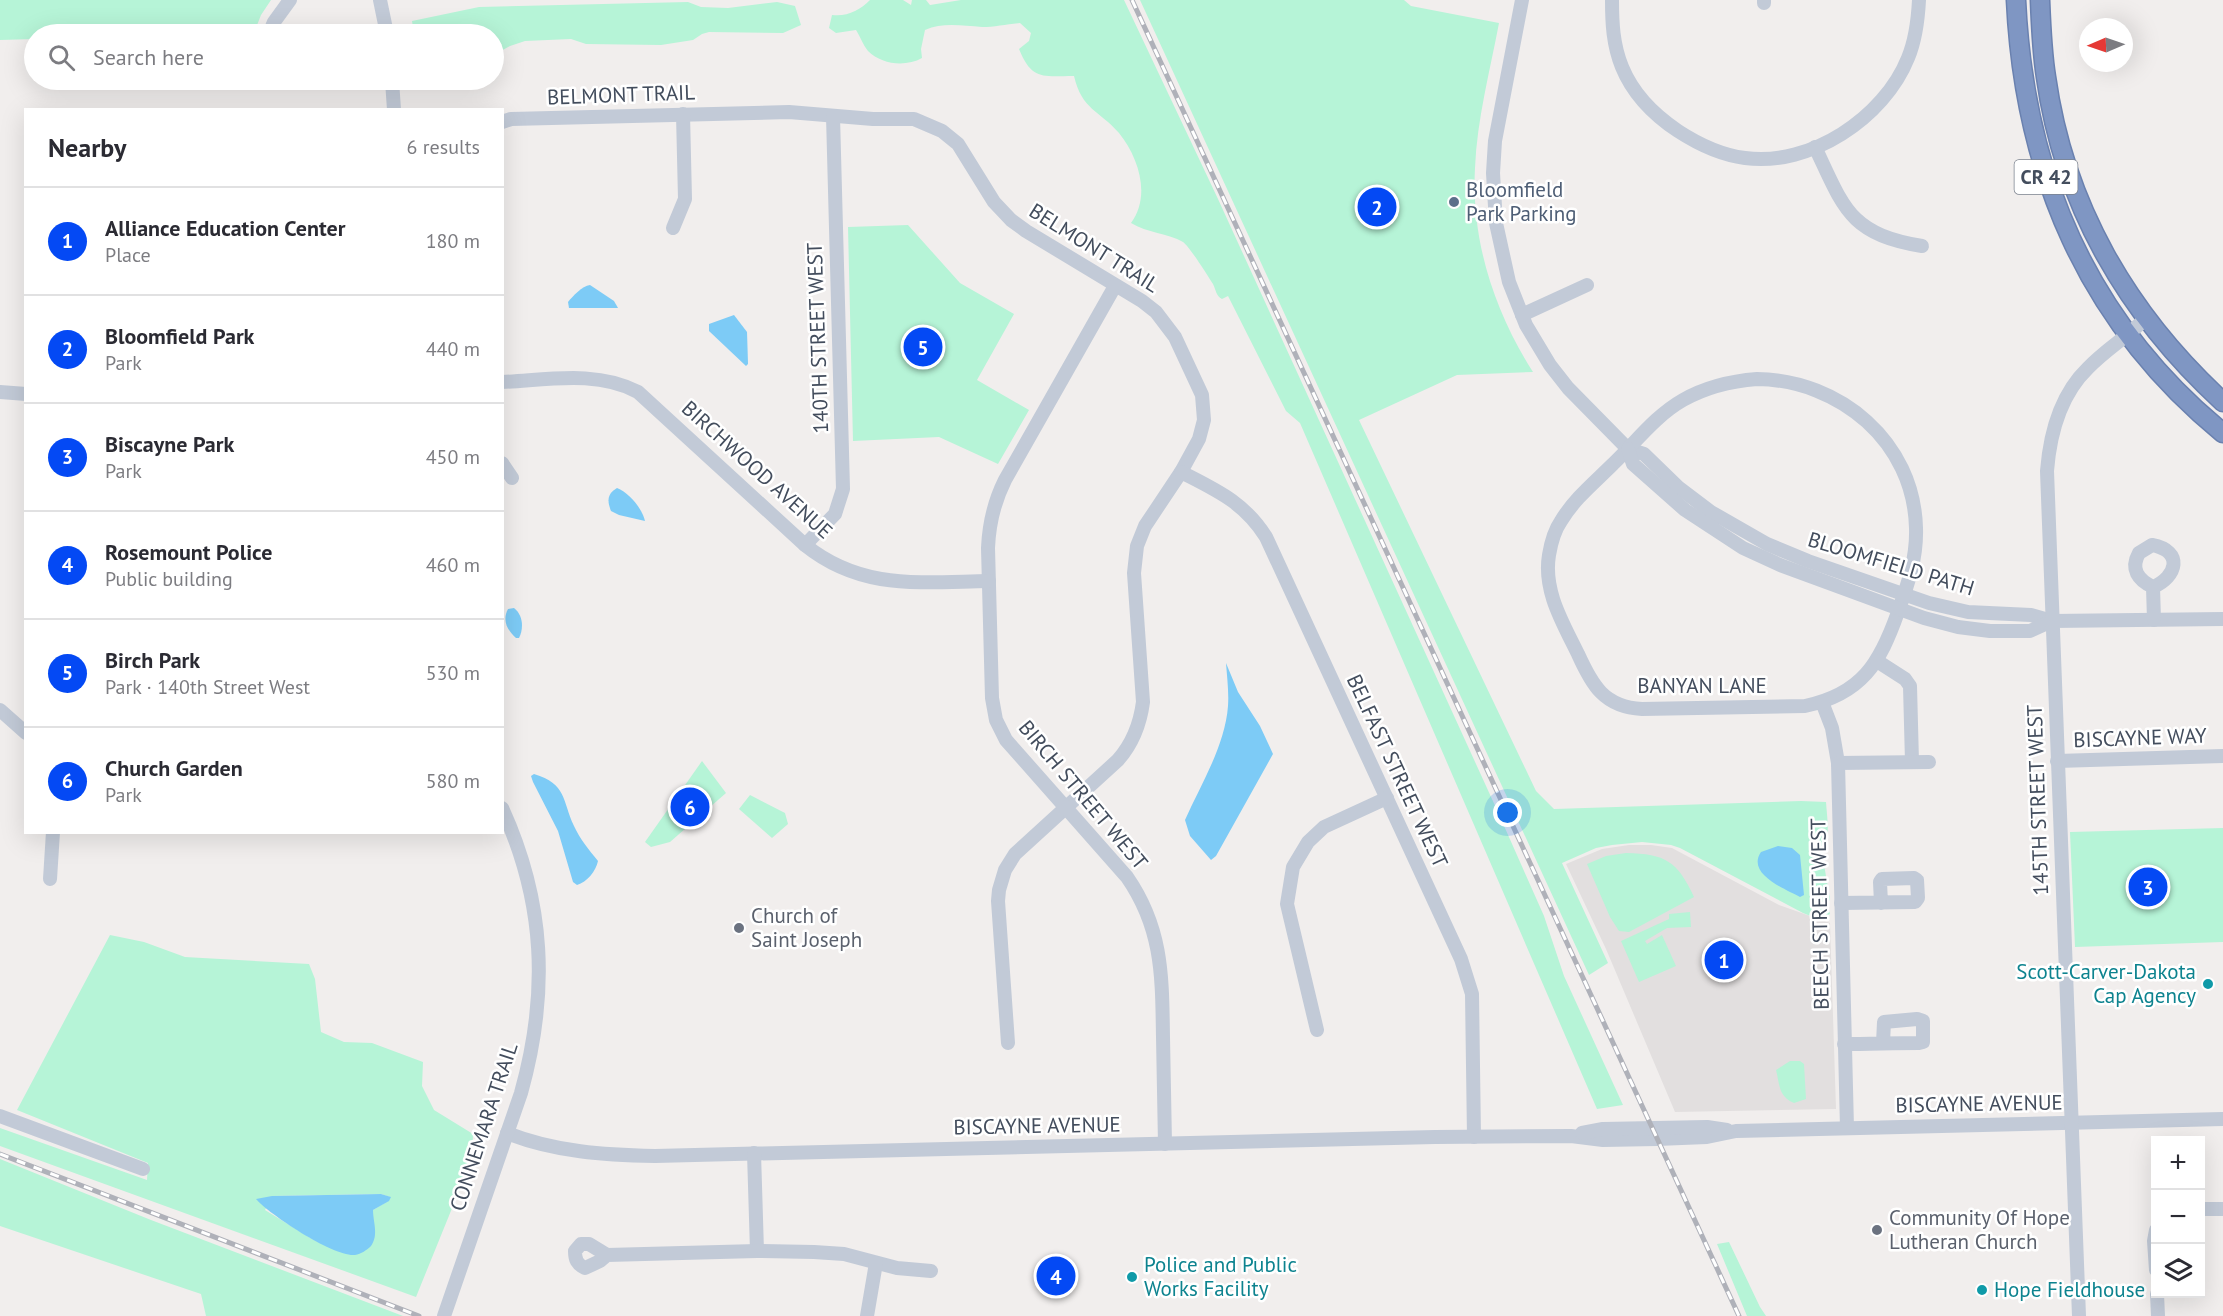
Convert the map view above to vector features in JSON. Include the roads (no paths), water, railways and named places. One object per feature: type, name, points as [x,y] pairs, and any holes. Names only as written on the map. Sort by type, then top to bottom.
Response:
[{"type":"highway","name":"CR 42","points":[[2016,0],[2026,99],[2040,158],[2048,183],[2080,257],[2095,285],[2129,335],[2164,378],[2223,433]]},
{"type":"highway","name":"CR 42","points":[[2040,0],[2046,79],[2055,124],[2070,175],[2102,250],[2145,319],[2198,380],[2223,402]]},
{"type":"street","points":[[273,24],[290,0]]},
{"type":"street","points":[[380,0],[385,24]]},
{"type":"street","name":"BLOOMFIELD PATH","points":[[1522,0],[1495,141],[1493,173],[1499,244],[1509,282],[1535,341],[1557,374],[1628,449],[1633,464],[1660,490],[1694,517],[1728,539],[1780,566],[1946,625],[1989,631],[2030,632],[2052,621]]},
{"type":"street","points":[[1612,0],[1614,38],[1622,68],[1640,98],[1666,122],[1713,149],[1746,158],[1779,158],[1815,147],[1859,122],[1894,84],[1909,58],[1919,0]]},
{"type":"street","points":[[393,90],[394,108]]},
{"type":"street","name":"BELMONT TRAIL","points":[[504,121],[511,119],[789,112],[873,119],[914,119],[942,130],[963,151],[989,196],[1005,214],[1026,231],[1142,301],[1163,320],[1180,346],[1200,390],[1204,413],[1201,433],[1181,472],[1145,526],[1137,546],[1134,573],[1143,702],[1139,724],[1125,752],[1015,854],[1005,870],[998,901],[1008,1043]]},
{"type":"street","points":[[673,228],[685,199],[683,114]]},
{"type":"street","name":"140TH STREET WEST","points":[[806,545],[835,514],[843,489],[833,116]]},
{"type":"street","points":[[1815,147],[1843,205],[1854,218],[1867,229],[1881,236],[1899,243],[1922,246]]},
{"type":"street","points":[[1522,315],[1587,285]]},
{"type":"street","name":"BIRCH STREET WEST","points":[[1115,286],[998,493],[989,533],[992,698],[1000,730],[1013,749],[1127,877],[1141,900],[1153,928],[1161,967],[1165,1144]]},
{"type":"street","name":"145TH STREET WEST","points":[[2079,1316],[2047,471],[2049,446],[2058,414],[2074,385],[2088,368],[2145,319]]},
{"type":"street","name":"BIRCHWOOD AVENUE","points":[[504,382],[595,379],[607,380],[628,387],[648,399],[806,545],[835,566],[868,578],[903,582],[989,581]]},
{"type":"street","name":"BANYAN LANE","points":[[1744,380],[1781,380],[1808,386],[1856,411],[1875,430],[1898,463],[1913,502],[1916,540],[1914,563],[1885,647],[1877,661],[1851,687],[1822,702],[1785,708],[1633,709],[1610,700],[1592,682],[1553,599],[1549,584],[1548,557],[1554,533],[1570,507],[1628,449],[1652,423],[1671,407],[1718,385],[1744,380]]},
{"type":"street","points":[[0,392],[24,394]]},
{"type":"street","name":"BLOOMFIELD PATH","points":[[1628,449],[1644,454],[1693,499],[1748,534],[1800,558],[1958,610],[1990,614],[2031,615],[2052,621]]},
{"type":"street","points":[[504,466],[512,478]]},
{"type":"street","name":"BELFAST STREET WEST","points":[[1181,472],[1231,499],[1253,519],[1266,537],[1461,959],[1469,982],[1472,1007],[1474,1137]]},
{"type":"street","points":[[2153,587],[2154,620]]},
{"type":"street","points":[[2052,621],[2223,619]]},
{"type":"street","points":[[1877,661],[1905,679],[1910,687],[1911,762]]},
{"type":"street","name":"BEECH STREET WEST","points":[[1822,702],[1833,728],[1838,763],[1847,1128]]},
{"type":"street","points":[[0,710],[24,731]]},
{"type":"street","name":"BISCAYNE WAY","points":[[2057,761],[2223,756]]},
{"type":"street","points":[[1838,763],[1929,762]]},
{"type":"street","points":[[1317,1030],[1287,904],[1293,867],[1308,842],[1324,827],[1387,798]]},
{"type":"street","name":"CONNEMARA TRAIL","points":[[444,1316],[521,1093],[534,1041],[540,959],[536,920],[521,853],[504,813]]},
{"type":"street","points":[[50,879],[53,834]]},
{"type":"street","points":[[1841,903],[1881,903]]},
{"type":"street","points":[[1844,1044],[1883,1043]]},
{"type":"street","points":[[0,1116],[143,1169]]},
{"type":"street","name":"BISCAYNE AVENUE","points":[[507,1133],[552,1148],[611,1155],[1474,1137],[1571,1136],[1603,1140],[1657,1139],[1707,1137],[1736,1131],[2223,1119]]},
{"type":"street","points":[[754,1153],[757,1251]]},
{"type":"street","points":[[2205,1209],[2223,1209]]},
{"type":"street","points":[[607,1255],[757,1251],[828,1252],[897,1268],[932,1271]]},
{"type":"street","points":[[867,1316],[876,1263]]},
{"type":"street","points":[[2157,1298],[2158,1316]]},
{"type":"water","points":[[590,285],[614,301],[618,308],[569,308],[568,302],[572,297]]},
{"type":"water","points":[[734,315],[747,332],[748,364],[746,366],[709,331],[709,324]]},
{"type":"water","points":[[617,488],[626,493],[634,502],[645,521],[611,511],[609,498]]},
{"type":"water","points":[[514,608],[522,622],[519,638],[510,632],[506,625],[506,613],[508,609]]},
{"type":"water","points":[[1226,663],[1238,692],[1260,726],[1273,754],[1216,856],[1211,860],[1190,836],[1185,820],[1217,750],[1226,721],[1228,690]]},
{"type":"water","points":[[534,774],[545,778],[558,788],[576,831],[598,861],[590,876],[581,884],[577,885],[573,882],[558,831],[533,782],[531,776]]},
{"type":"water","points":[[1778,846],[1792,848],[1800,855],[1804,895],[1800,897],[1769,880],[1759,867],[1758,860],[1761,852]]},
{"type":"water","points":[[381,1194],[391,1197],[389,1201],[373,1210],[375,1233],[373,1242],[366,1250],[355,1255],[345,1254],[303,1234],[274,1215],[256,1199],[272,1196]]},
{"type":"railway","points":[[1132,0],[1739,1316]]},
{"type":"railway","points":[[0,1154],[419,1316]]},
{"type":"place","name":"Bloomfield Park Parking","points":[[1454,202]]},
{"type":"place","name":"Bloomfield Park","points":[[1377,207]]},
{"type":"place","name":"Birch Park","points":[[923,347]]},
{"type":"place","name":"Church Garden","points":[[690,807]]},
{"type":"place","name":"Biscayne Park","points":[[2148,887]]},
{"type":"place","name":"Church of Saint Joseph","points":[[739,928]]},
{"type":"place","name":"Alliance Education Center","points":[[1724,960]]},
{"type":"place","name":"Scott-Carver-Dakota Cap Agency","points":[[2208,984]]},
{"type":"place","name":"Community Of Hope Lutheran Church","points":[[1877,1230]]},
{"type":"place","name":"Rosemount Police","points":[[1056,1276]]},
{"type":"place","name":"Police and Public Works Facility","points":[[1132,1277]]},
{"type":"place","name":"Hope Fieldhouse","points":[[1982,1290]]}]
